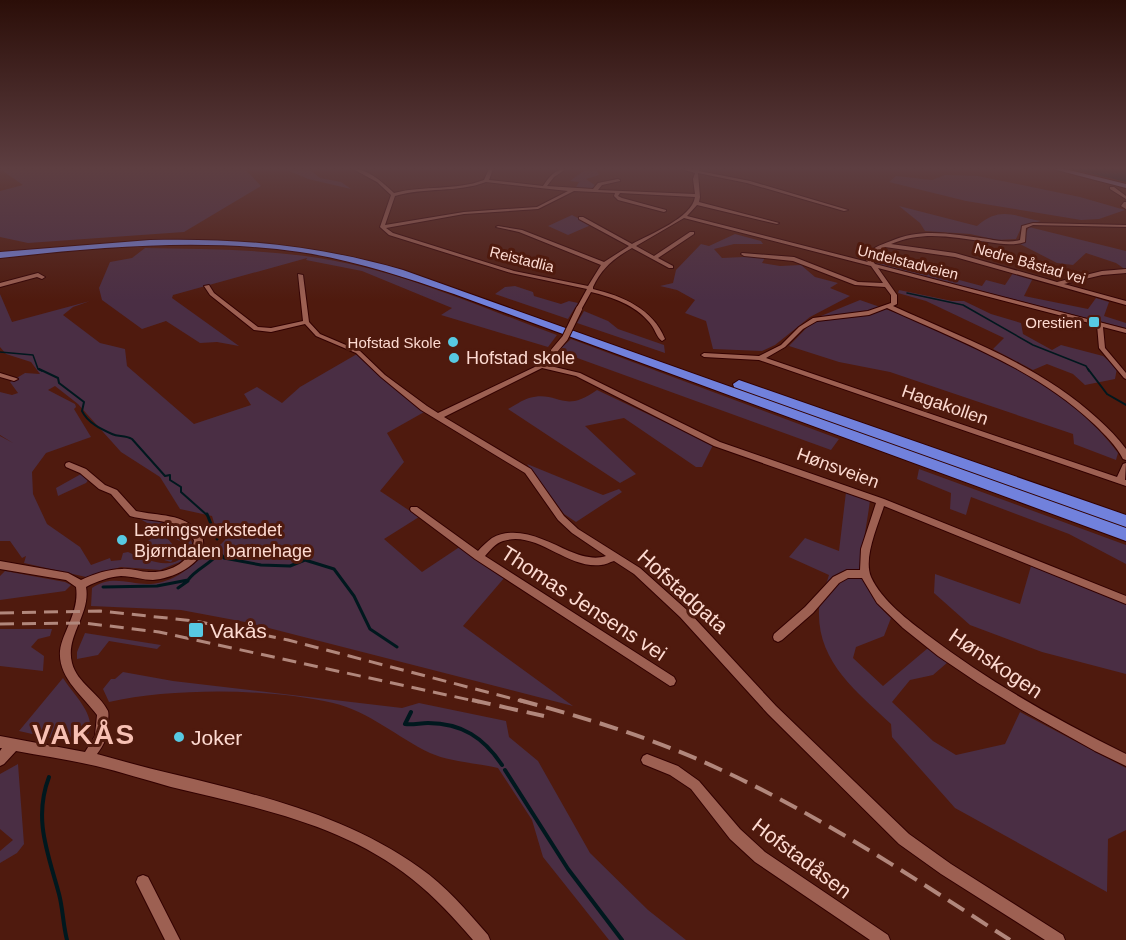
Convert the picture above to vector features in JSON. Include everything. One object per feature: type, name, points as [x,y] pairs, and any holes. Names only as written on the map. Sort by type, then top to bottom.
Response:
[{"type":"highway","points":[[0,252],[112,240],[200,237],[305,244],[371,257],[465,287],[1126,521]]},
{"type":"highway","points":[[0,252],[109,244],[196,242],[291,248],[364,262],[522,315],[1126,535]]},
{"type":"street","points":[[387,213],[382,227],[466,213]]},
{"type":"street","points":[[439,416],[541,366],[565,338],[605,265],[686,213]]},
{"type":"street","points":[[736,213],[777,223]]},
{"type":"street","name":"Undelstadveien","points":[[683,216],[1126,331]]},
{"type":"street","points":[[581,218],[671,267]]},
{"type":"street","points":[[760,358],[783,346],[815,319],[869,313],[889,307],[895,300],[870,265],[869,255],[884,245],[903,238],[944,234],[1017,243],[1023,241],[1024,227],[1033,224],[1126,226]]},
{"type":"street","name":"Reistadlia","points":[[382,227],[391,234],[513,273],[590,289],[645,314],[654,321],[662,339]]},
{"type":"street","points":[[498,227],[529,234],[605,265]]},
{"type":"street","points":[[656,257],[692,233]]},
{"type":"street","name":"Nedre Båstad vei","points":[[884,245],[955,255],[1126,303]]},
{"type":"street","points":[[744,254],[794,259],[857,284],[885,285]]},
{"type":"street","points":[[1059,283],[1102,273],[1126,271]]},
{"type":"street","points":[[0,285],[38,275],[42,277]]},
{"type":"street","points":[[207,286],[212,294],[256,329],[271,330],[306,321],[300,275]]},
{"type":"street","points":[[586,299],[609,297]]},
{"type":"street","points":[[889,307],[1001,357],[1043,382],[1086,413],[1116,442],[1126,457]]},
{"type":"street","name":"Hofstadgata","points":[[306,321],[327,340],[360,353],[394,386],[528,471],[561,518],[574,531],[637,572],[684,614],[772,710],[904,839],[946,870],[1058,940]]},
{"type":"street","points":[[1100,324],[1102,348],[1126,377]]},
{"type":"street","name":"Hagakollen","points":[[704,355],[760,358],[1123,482],[1126,466]]},
{"type":"street","name":"Hønsveien","points":[[541,366],[578,374],[717,444],[881,501],[1126,600]]},
{"type":"street","points":[[0,375],[14,379]]},
{"type":"street","points":[[69,465],[83,471],[102,487],[114,492],[133,514],[177,520],[194,532],[199,540],[198,551],[191,560],[167,574],[148,576],[116,573],[81,585]]},
{"type":"street","points":[[778,637],[809,610],[836,580],[847,574],[865,574],[865,559],[881,501]]},
{"type":"street","name":"Thomas Jensens vei","points":[[414,509],[478,556],[670,681]]},
{"type":"street","name":"Thomas Jensens vei","points":[[478,556],[494,542],[509,537],[539,542],[597,563],[614,556]]},
{"type":"street","points":[[0,565],[68,577],[81,585],[83,596],[66,660],[76,683],[103,714],[100,738],[88,758]]},
{"type":"street","name":"Hønskogen","points":[[865,574],[872,592],[882,604],[912,630],[1053,724],[1126,760]]},
{"type":"street","points":[[0,742],[88,758],[284,808],[338,826],[377,845],[416,873],[463,914],[483,940]]},
{"type":"street","points":[[0,760],[13,745]]},
{"type":"street","name":"Hofstadåsen","points":[[647,760],[674,770],[695,785],[735,834],[760,857],[882,940]]},
{"type":"street","points":[[143,882],[173,940]]},
{"type":"shaded area","points":[[0,213],[216,213],[184,232],[28,243],[0,237]]},
{"type":"shaded area","points":[[907,213],[926,213],[977,226],[1000,214],[1041,221],[1022,226],[1016,239],[997,240],[970,234],[925,231],[920,223]]},
{"type":"shaded area","points":[[1038,213],[1117,213],[1099,219],[1081,220]]},
{"type":"shaded area","points":[[572,215],[591,225],[568,235],[548,226]]},
{"type":"shaded area","points":[[1029,227],[1126,251],[1126,270],[1116,263],[1086,253],[1073,265],[1057,263],[1020,244]]},
{"type":"shaded area","points":[[735,234],[761,241],[763,244],[734,244],[714,249],[722,258],[766,256],[762,263],[780,266],[801,265],[815,277],[838,283],[830,288],[850,296],[810,317],[775,345],[762,351],[713,349],[706,321],[685,313],[695,300],[677,290],[660,286],[673,283],[676,270],[701,244],[709,246]]},
{"type":"shaded area","points":[[145,248],[299,255],[350,264],[402,278],[557,335],[548,347],[441,315],[452,308],[362,271],[306,260],[307,258],[173,295],[172,298],[239,346],[217,342],[200,343],[166,321],[142,329],[102,300],[99,288],[110,262],[132,258]]},
{"type":"shaded area","points":[[876,258],[982,286],[986,280],[1005,285],[1013,273],[1033,278],[1024,296],[1088,309],[1096,298],[1109,302],[1104,316],[1126,323],[1126,328],[877,264]]},
{"type":"shaded area","points":[[515,286],[533,292],[534,296],[561,304],[569,301],[578,303],[568,319],[495,294],[505,287]]},
{"type":"shaded area","points":[[899,290],[952,301],[964,301],[991,314],[1021,323],[1023,334],[1052,350],[1061,345],[1103,356],[1117,368],[1115,379],[1085,385],[1073,374],[1047,364],[1033,370],[993,349],[1004,338],[926,301],[898,293]]},
{"type":"shaded area","points":[[0,294],[12,322],[90,301],[73,307],[63,315],[100,343],[125,349],[127,366],[194,424],[251,405],[244,394],[257,387],[282,403],[300,387],[357,354],[426,411],[387,433],[404,462],[380,491],[419,517],[384,539],[422,572],[461,546],[505,577],[463,626],[573,706],[245,622],[181,610],[91,606],[92,588],[100,584],[114,581],[159,583],[180,574],[221,544],[232,526],[215,526],[212,516],[180,509],[160,477],[121,452],[78,404],[55,386],[48,390],[75,404],[74,409],[91,437],[46,453],[32,472],[33,494],[47,524],[80,547],[91,565],[110,558],[111,561],[121,560],[123,553],[128,552],[161,563],[177,561],[183,557],[187,549],[185,544],[140,519],[164,522],[180,528],[191,539],[193,547],[180,562],[160,570],[121,567],[86,577],[24,563],[26,556],[22,558],[10,541],[0,541],[0,436],[13,443],[0,435],[0,392],[12,395],[18,393],[10,382],[25,373],[40,374],[31,362],[6,354],[0,347]]},
{"type":"shaded area","points":[[860,300],[965,341],[1035,379],[1095,426],[1118,453],[1116,460],[1074,444],[1073,434],[890,372],[839,362],[789,346],[816,318]]},
{"type":"shaded area","points":[[584,311],[608,321],[618,329],[664,345],[665,353],[577,323]]},
{"type":"shaded area","points":[[571,339],[839,439],[831,450],[558,351]]},
{"type":"shaded area","points":[[597,390],[713,445],[702,467],[696,467],[624,418],[585,426],[636,474],[620,483],[508,409],[529,398],[539,396],[576,401]]},
{"type":"shaded area","points":[[527,464],[603,495],[619,489],[622,492],[576,522],[564,514]]},
{"type":"shaded area","points":[[919,469],[1126,545],[1126,564],[1069,534],[971,497],[966,515],[950,509],[951,493],[917,479]]},
{"type":"shaded area","points":[[81,474],[89,479],[86,483],[58,496],[56,488]]},
{"type":"shaded area","points":[[846,492],[870,500],[863,549],[864,577],[869,591],[891,618],[884,636],[856,647],[853,658],[883,686],[928,648],[948,662],[933,675],[910,680],[892,702],[933,741],[956,755],[1005,744],[1020,712],[1126,768],[1126,830],[1108,839],[1107,892],[955,808],[892,737],[891,724],[853,688],[832,660],[820,629],[819,610],[829,575],[789,557],[805,538],[839,551]]},
{"type":"shaded area","points":[[160,535],[173,545],[176,555],[171,562],[133,551],[154,537]]},
{"type":"shaded area","points":[[1031,566],[1126,604],[1126,674],[1042,652],[970,625],[934,593],[935,574],[1020,604]]},
{"type":"shaded area","points":[[5,571],[71,585],[65,591],[0,600],[0,576]]},
{"type":"shaded area","points":[[0,629],[52,629],[50,636],[38,639],[31,647],[44,656],[43,671],[0,666]]},
{"type":"shaded area","points":[[85,633],[161,645],[157,649],[109,641],[98,655],[77,659],[77,652]]},
{"type":"shaded area","points":[[123,672],[173,681],[402,708],[419,703],[506,721],[509,737],[538,761],[590,853],[648,910],[686,940],[609,940],[543,857],[532,820],[498,768],[438,756],[418,747],[359,712],[333,703],[307,698],[250,692],[191,692],[134,697],[109,702],[103,689],[111,679],[115,679]]},
{"type":"shaded area","points":[[63,678],[88,714],[90,730],[86,737],[72,743],[19,731]]},
{"type":"shaded area","points":[[18,764],[24,844],[17,853],[0,863],[0,851],[13,840],[0,829],[0,774]]},
{"type":"waterway","points":[[907,293],[963,305],[1033,345],[1086,366],[1089,371]]},
{"type":"waterway","points":[[0,352],[33,355],[38,369],[42,371]]},
{"type":"waterway","points":[[39,369],[58,378],[59,383],[84,402],[82,411],[91,422],[112,434],[132,439],[165,476],[170,475],[170,480],[181,487],[181,492],[208,516]]},
{"type":"waterway","points":[[1088,369],[1107,394],[1126,405]]},
{"type":"waterway","points":[[208,516],[217,539]]},
{"type":"waterway","points":[[219,552],[224,558],[261,565],[290,566],[305,560],[334,569],[354,596],[370,629],[397,647]]},
{"type":"waterway","points":[[103,587],[157,586],[188,580],[219,553]]},
{"type":"waterway","points":[[178,588],[188,581]]},
{"type":"waterway","points":[[411,712],[405,724],[440,724],[462,729],[488,747],[502,765]]},
{"type":"waterway","points":[[505,770],[568,869],[622,940]]},
{"type":"waterway","points":[[49,777],[44,792],[42,822],[67,940]]},
{"type":"railway","points":[[0,613],[100,611],[195,621],[288,640],[525,702]]},
{"type":"railway","points":[[0,624],[84,623],[159,632],[479,702]]},
{"type":"railway","points":[[472,700],[544,716]]},
{"type":"railway","points":[[519,700],[644,738],[693,757],[755,786],[830,827],[1010,940]]},
{"type":"place","name":"Orestien","points":[[1094,322]]},
{"type":"place","name":"Hofstad Skole","points":[[453,342]]},
{"type":"place","name":"Hofstad skole","points":[[454,358]]},
{"type":"place","name":"Læringsverkstedet Bjørndalen barnehage","points":[[122,540]]},
{"type":"place","name":"Vakås","points":[[196,630]]},
{"type":"place","name":"Joker","points":[[179,737]]},
{"type":"district","name":"VAKÅS","points":[[84,734]]}]
